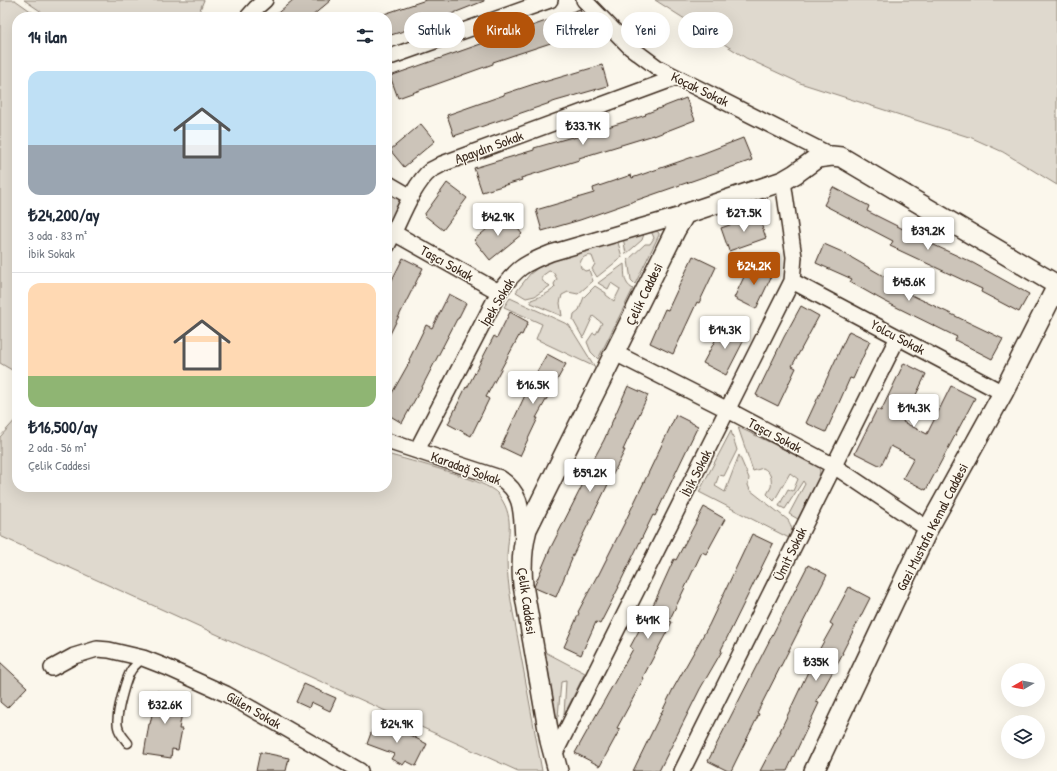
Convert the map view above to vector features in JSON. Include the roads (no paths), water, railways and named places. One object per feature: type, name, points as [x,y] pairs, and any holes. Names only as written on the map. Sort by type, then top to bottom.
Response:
[{"type":"street","points":[[253,12],[265,0]]},
{"type":"street","points":[[392,56],[550,0]]},
{"type":"street","name":"Koçak Sokak","points":[[584,0],[630,47],[658,68],[675,78],[692,85],[832,156]]},
{"type":"street","name":"Apaydın Sokak","points":[[392,236],[411,197],[431,170],[442,164],[675,78]]},
{"type":"street","points":[[685,214],[783,181],[817,158],[832,156],[841,157],[1057,286]]},
{"type":"street","name":"İbik Sokak","points":[[556,763],[792,281],[794,257],[783,181]]},
{"type":"street","points":[[392,186],[411,197]]},
{"type":"street","name":"İpek Sokak","points":[[417,450],[499,292],[520,267],[531,260],[551,253],[685,214]]},
{"type":"street","name":"Çelik Caddesi","points":[[556,763],[550,741],[523,585],[521,564],[527,529],[675,231],[685,214]]},
{"type":"street","name":"Taşcı Sokak","points":[[392,241],[499,292]]},
{"type":"street","name":"Yolcu Sokak","points":[[792,281],[1003,393]]},
{"type":"street","name":"Gazi Mustafa Kemal Caddesi","points":[[814,771],[928,529],[1003,393],[1057,286]]},
{"type":"street","name":"Ümit Sokak","points":[[682,771],[898,337]]},
{"type":"street","name":"Taşcı Sokak","points":[[615,353],[834,466],[928,529]]},
{"type":"street","name":"Karadağ Sokak","points":[[392,442],[500,478],[506,482],[517,494],[520,503],[524,542]]},
{"type":"street","name":"Gülen Sokak","points":[[52,668],[74,656],[97,649],[110,650],[143,658],[226,694],[360,771]]},
{"type":"lane","points":[[128,743],[117,726],[118,718],[127,679],[132,670],[143,658]]}]
